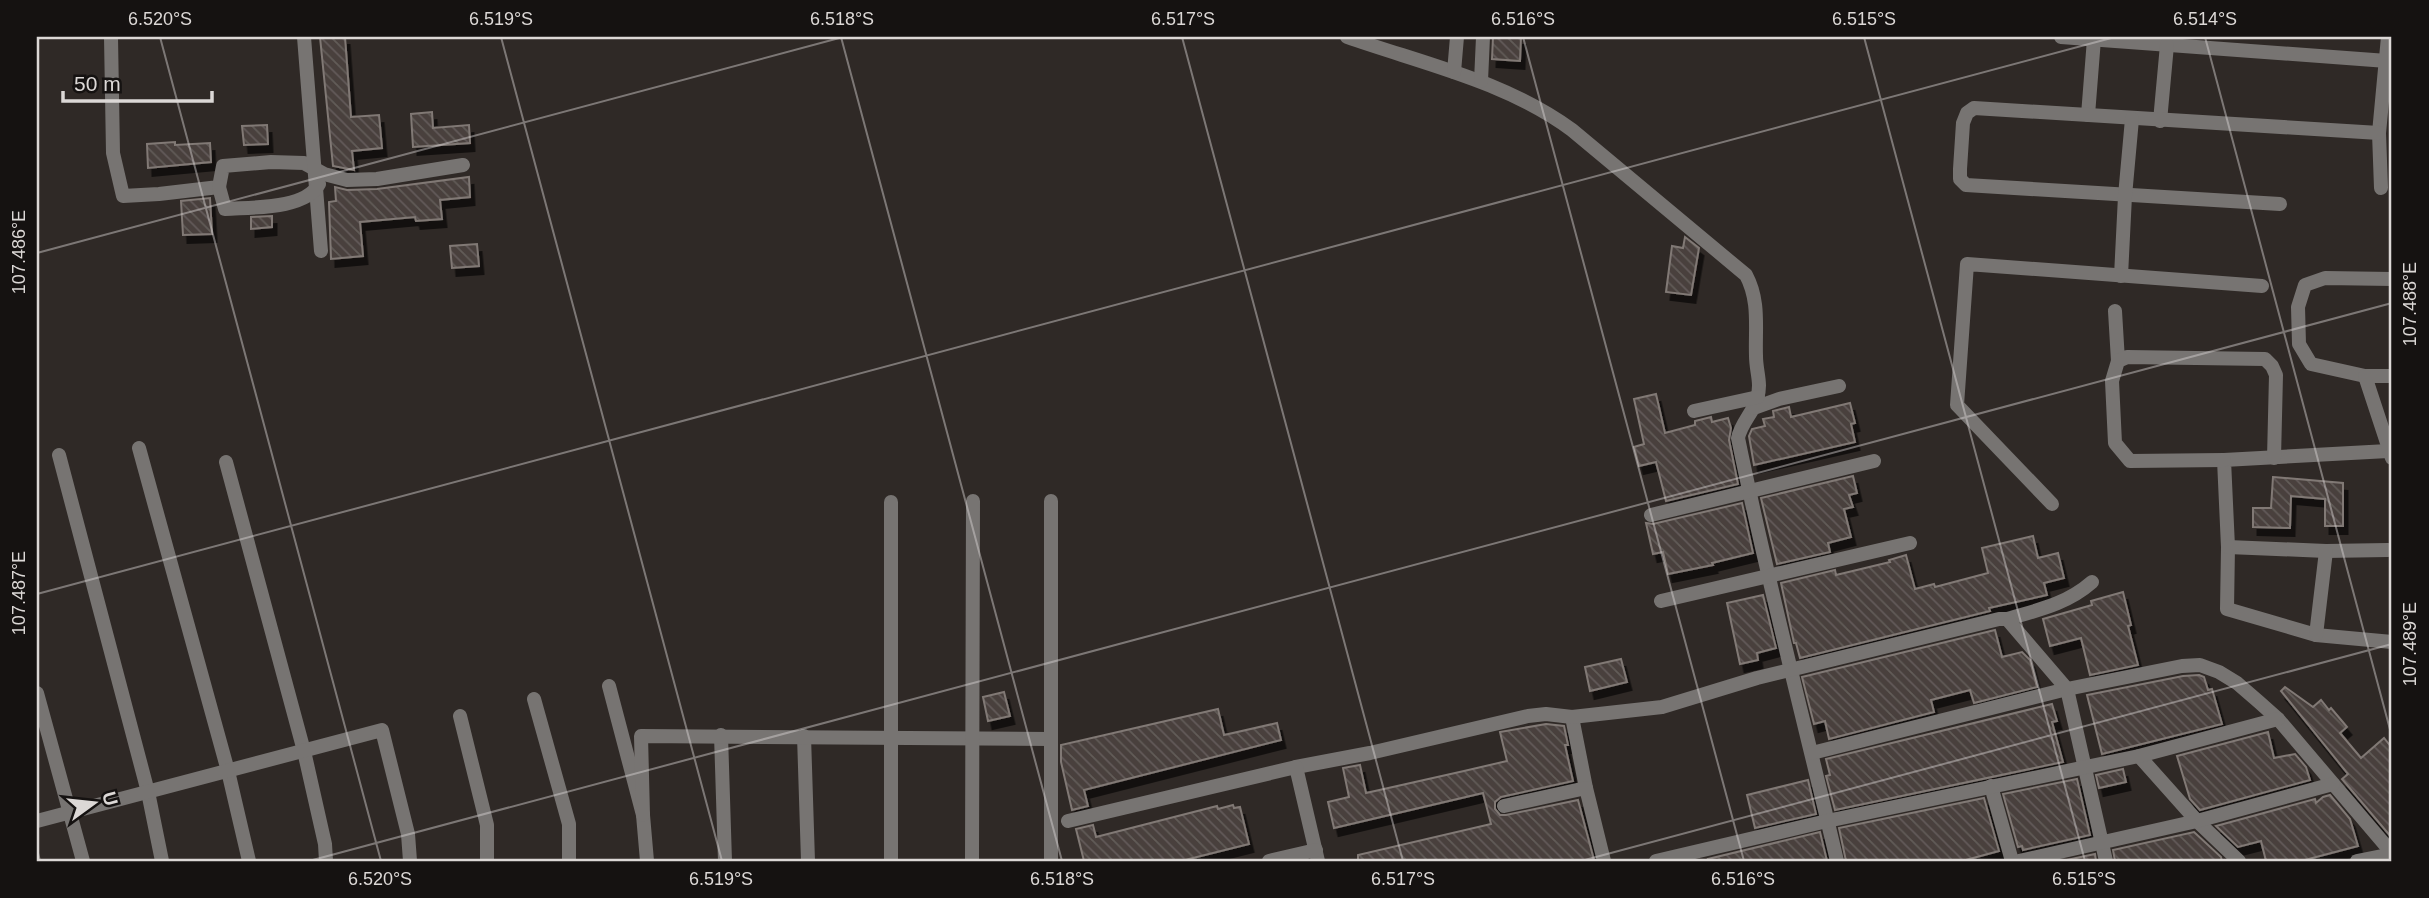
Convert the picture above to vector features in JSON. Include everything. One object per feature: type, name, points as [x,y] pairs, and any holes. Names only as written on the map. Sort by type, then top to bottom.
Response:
[{"type":"street","points":[[111,37],[113,153],[123,196],[219,187]]},
{"type":"street","points":[[304,37],[319,171],[315,191],[321,251]]},
{"type":"street","points":[[1347,37],[1481,81],[1532,103],[1556,118],[1746,275],[1756,300],[1756,359],[1761,385],[1756,402],[1740,429],[1738,438],[1768,577],[1836,861]]},
{"type":"street","points":[[1454,72],[1457,37]]},
{"type":"street","points":[[1481,81],[1483,37]]},
{"type":"street","points":[[2061,37],[2136,40],[2167,45],[2387,61]]},
{"type":"street","points":[[2381,187],[2379,134],[2388,37]]},
{"type":"street","points":[[2088,115],[2094,39]]},
{"type":"street","points":[[2160,121],[2167,45]]},
{"type":"street","points":[[2280,204],[1966,185],[1960,179],[1963,124],[1966,113],[1974,108],[2379,134]]},
{"type":"street","points":[[2122,276],[2132,119]]},
{"type":"street","points":[[315,191],[290,204],[225,209],[219,187],[223,166],[293,162],[304,163],[348,180],[377,180],[463,165]]},
{"type":"street","points":[[2052,504],[1957,405],[1966,264],[2262,286]]},
{"type":"street","points":[[2392,279],[2325,278],[2305,285],[2298,307],[2299,344],[2311,364],[2365,376],[2392,376]]},
{"type":"street","points":[[2115,311],[2118,361],[2112,381],[2115,443],[2130,461],[2390,455],[2365,376]]},
{"type":"street","points":[[2118,361],[2127,357],[2265,359],[2276,375],[2274,458]]},
{"type":"street","points":[[1694,411],[1779,399],[1839,386]]},
{"type":"street","points":[[139,448],[228,771],[249,861]]},
{"type":"street","points":[[60,455],[148,792],[162,861]]},
{"type":"street","points":[[2224,460],[2228,547],[2227,609],[2316,635],[2392,642]]},
{"type":"street","points":[[1651,515],[1874,461]]},
{"type":"street","points":[[226,463],[304,751],[325,844],[326,861]]},
{"type":"street","points":[[972,861],[973,501]]},
{"type":"street","points":[[1051,501],[1051,861]]},
{"type":"street","points":[[891,502],[891,861]]},
{"type":"street","points":[[1661,601],[1910,543]]},
{"type":"street","points":[[2228,547],[2326,551],[2388,550]]},
{"type":"street","points":[[2316,635],[2326,551]]},
{"type":"street","points":[[1068,821],[1528,716],[1546,714],[1572,717],[1662,707],[1792,669],[2007,619],[2064,602],[2079,594],[2092,582]]},
{"type":"street","points":[[2007,619],[2067,689],[2106,861]]},
{"type":"street","points":[[1812,753],[2067,689],[2182,666],[2200,665],[2237,683],[2278,719],[2392,853],[2357,861]]},
{"type":"street","points":[[609,686],[643,815]]},
{"type":"street","points":[[37,693],[83,861]]},
{"type":"street","points":[[534,699],[569,824],[569,861]]},
{"type":"street","points":[[460,716],[487,825],[487,861]]},
{"type":"street","points":[[1572,717],[1604,861]]},
{"type":"street","points":[[1656,861],[1827,821],[2139,756],[2278,719]]},
{"type":"street","points":[[37,821],[382,730],[408,834],[410,861]]},
{"type":"street","points":[[722,735],[725,861]]},
{"type":"street","points":[[647,861],[641,736],[1051,738]]},
{"type":"street","points":[[804,736],[808,861]]},
{"type":"street","points":[[2139,756],[2197,821],[2239,861]]},
{"type":"street","points":[[1269,861],[1317,856],[1296,767]]},
{"type":"street","points":[[2019,861],[2197,821],[2333,784]]},
{"type":"street","points":[[1991,786],[2012,861]]},
{"type":"street","points":[[1504,806],[1586,788]]},
{"type":"building","points":[[320,37],[345,37],[351,117],[379,115],[382,148],[352,151],[354,170],[333,166]]},
{"type":"building","points":[[1493,37],[1521,37],[1520,61],[1492,59]]},
{"type":"building","points":[[432,112],[433,128],[469,125],[470,143],[413,147],[411,114]]},
{"type":"building","points":[[267,125],[268,144],[244,145],[242,126]]},
{"type":"building","points":[[175,142],[175,145],[210,143],[211,162],[148,168],[147,144]]},
{"type":"building","points":[[469,177],[470,197],[440,200],[442,219],[416,221],[415,217],[360,222],[363,256],[331,259],[329,202],[336,201],[335,187],[347,190],[377,189]]},
{"type":"building","points":[[210,198],[212,234],[183,235],[181,201]]},
{"type":"building","points":[[272,216],[272,227],[251,229],[251,217]]},
{"type":"building","points":[[1685,237],[1699,248],[1691,295],[1666,292],[1672,246],[1683,248]]},
{"type":"building","points":[[477,244],[479,266],[452,268],[450,246]]},
{"type":"building","points":[[1656,394],[1665,433],[1695,425],[1695,421],[1711,417],[1712,422],[1728,418],[1731,428],[1729,440],[1738,484],[1666,501],[1656,462],[1639,466],[1634,447],[1644,444],[1634,399]]},
{"type":"building","points":[[1850,403],[1855,423],[1851,424],[1855,442],[1754,465],[1749,436],[1752,429],[1765,426],[1763,419],[1774,417],[1773,411],[1789,407],[1791,417]]},
{"type":"building","points":[[1853,476],[1857,493],[1849,495],[1853,507],[1844,509],[1851,537],[1828,543],[1830,552],[1777,564],[1761,498]]},
{"type":"building","points":[[2273,477],[2343,483],[2343,526],[2325,526],[2325,499],[2291,496],[2290,528],[2253,527],[2253,508],[2271,508]]},
{"type":"building","points":[[1742,503],[1753,553],[1668,574],[1663,552],[1653,554],[1646,523],[1653,524]]},
{"type":"building","points":[[2033,536],[2038,558],[2058,553],[2064,578],[2044,583],[2047,595],[1800,658],[1794,643],[1781,583],[1835,570],[1836,575],[1890,562],[1889,560],[1906,555],[1915,589],[1934,584],[1935,587],[1988,573],[1982,548]]},
{"type":"building","points":[[2123,592],[2138,665],[2090,675],[2081,638],[2050,646],[2043,619],[2092,605],[2091,601]]},
{"type":"building","points":[[1763,595],[1776,648],[1757,653],[1758,660],[1740,664],[1727,603]]},
{"type":"building","points":[[1995,630],[2002,657],[2022,652],[2030,660],[2037,687],[1974,703],[1970,690],[1931,700],[1934,712],[1829,739],[1825,721],[1814,724],[1802,677]]},
{"type":"building","points":[[1621,659],[1627,682],[1590,691],[1585,667]]},
{"type":"building","points":[[2199,675],[2204,677],[2208,690],[2212,689],[2222,724],[2102,754],[2087,695]]},
{"type":"building","points":[[2285,687],[2313,707],[2321,700],[2329,710],[2331,708],[2347,727],[2340,733],[2361,758],[2384,738],[2392,748],[2392,838],[2342,779],[2348,774],[2281,691]]},
{"type":"building","points":[[1004,692],[1010,716],[988,721],[983,697]]},
{"type":"building","points":[[2052,704],[2057,721],[2052,722],[2063,762],[1835,810],[1826,776],[1830,775],[1826,759]]},
{"type":"building","points":[[1218,709],[1224,735],[1277,723],[1281,740],[1084,790],[1088,806],[1072,810],[1061,762],[1061,745]]},
{"type":"building","points":[[1546,724],[1564,726],[1573,781],[1501,797],[1495,802],[1495,809],[1500,815],[1506,815],[1578,800],[1594,860],[1358,861],[1358,855],[1491,824],[1483,793],[1334,828],[1328,802],[1349,797],[1343,768],[1360,765],[1366,793],[1507,761],[1500,732]]},
{"type":"building","points":[[2268,732],[2274,758],[2295,754],[2306,767],[2310,780],[2200,810],[2190,799],[2177,756]]},
{"type":"building","points":[[2123,769],[2126,782],[2099,788],[2096,775]]},
{"type":"building","points":[[2077,779],[2090,835],[2023,850],[2022,846],[2018,847],[2003,794]]},
{"type":"building","points":[[1808,780],[1816,814],[1755,828],[1747,795]]},
{"type":"building","points":[[2330,795],[2350,819],[2358,846],[2301,861],[2266,861],[2261,841],[2238,847],[2216,826],[2315,799],[2316,803]]},
{"type":"building","points":[[1984,798],[1999,851],[1962,861],[1846,861],[1839,828]]},
{"type":"building","points":[[1233,805],[1234,808],[1240,807],[1249,844],[1181,861],[1084,861],[1076,829],[1093,825],[1096,837],[1217,806],[1218,809]]},
{"type":"building","points":[[1820,832],[1827,861],[1708,859]]},
{"type":"building","points":[[2194,832],[2222,861],[2115,861],[2113,850]]},
{"type":"building","points":[[2095,854],[2096,861],[2062,861]]}]
